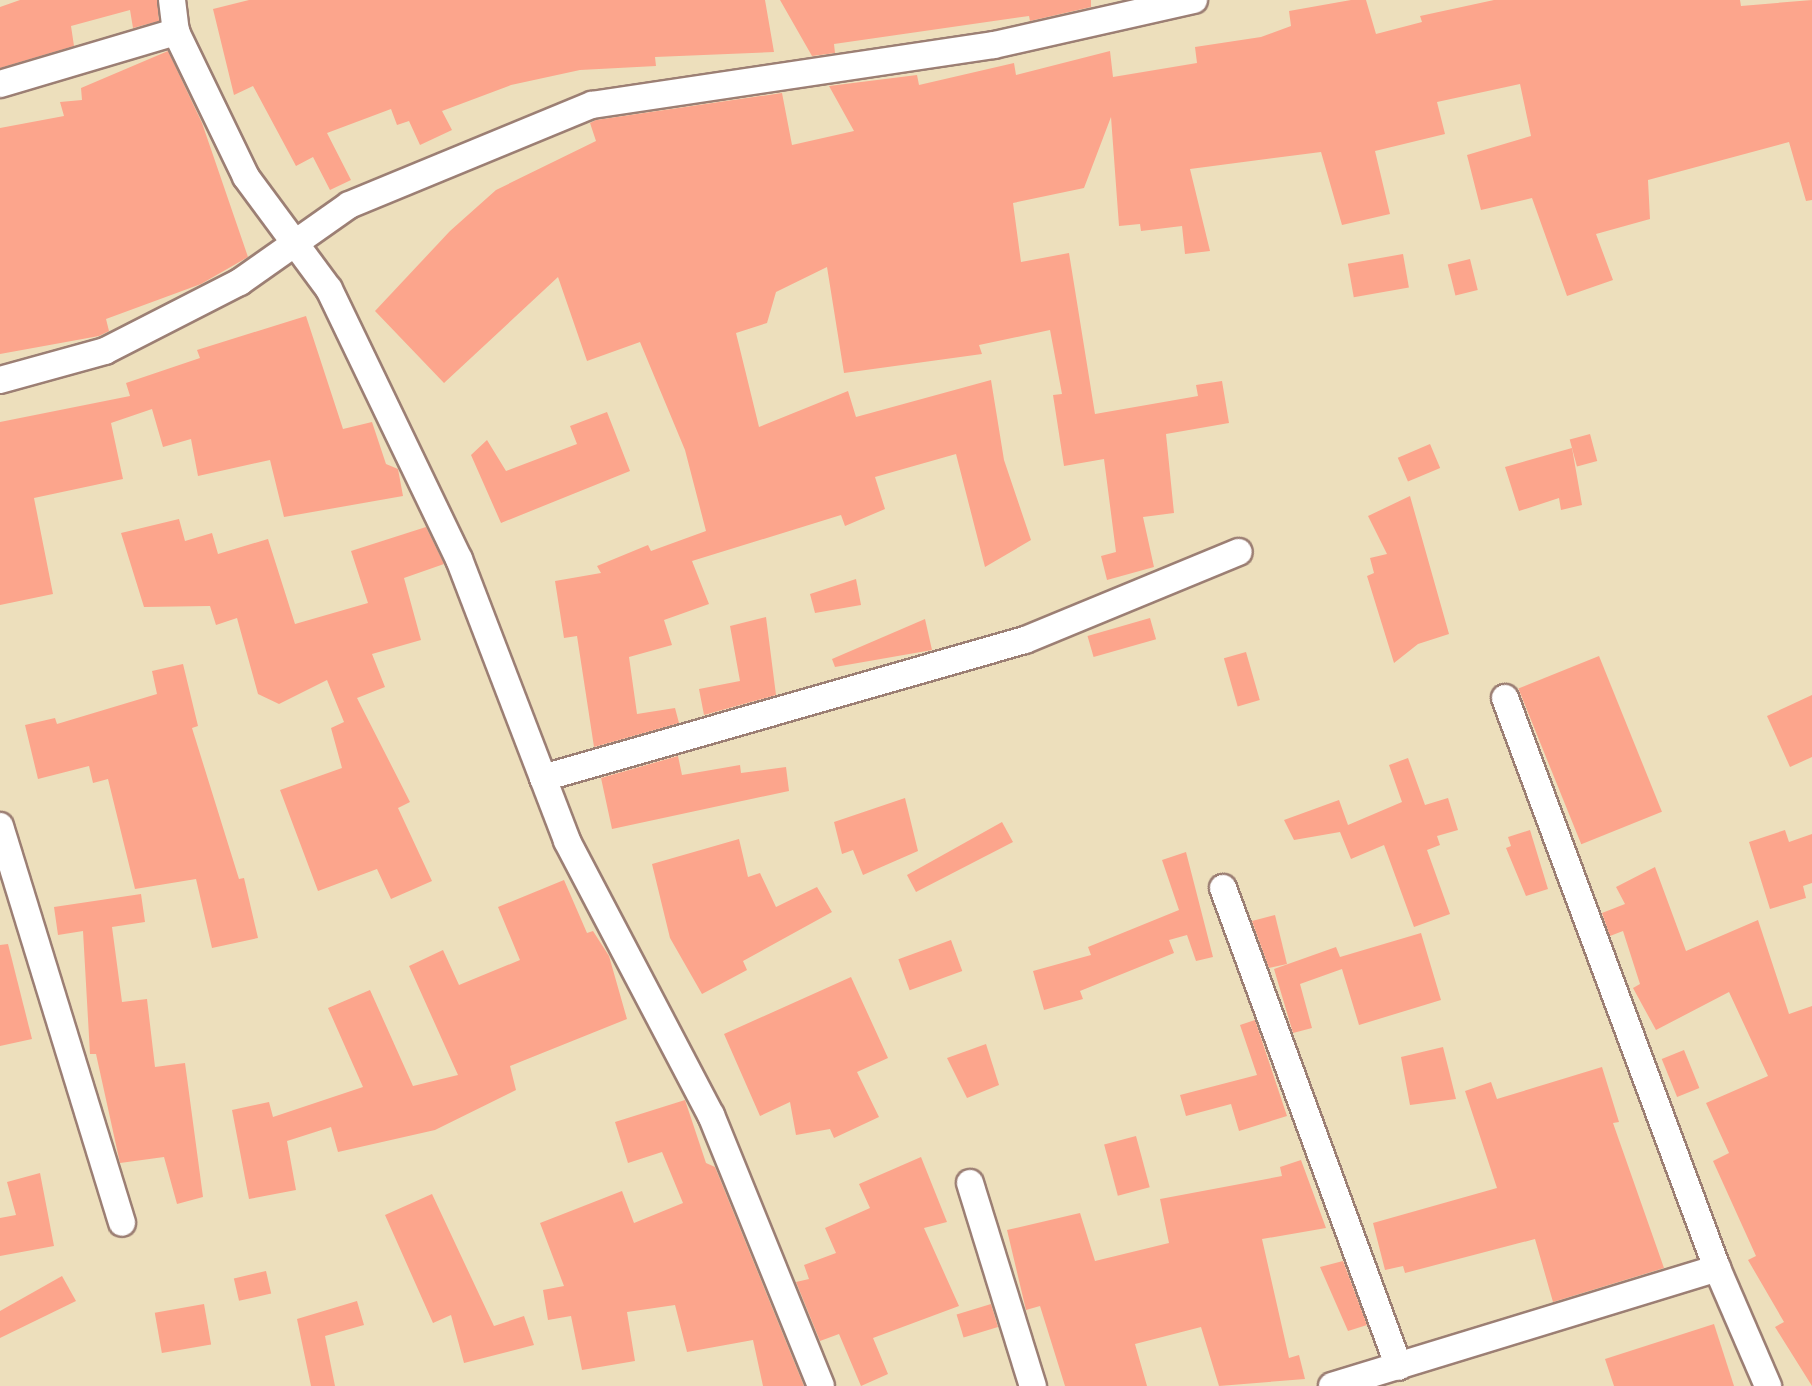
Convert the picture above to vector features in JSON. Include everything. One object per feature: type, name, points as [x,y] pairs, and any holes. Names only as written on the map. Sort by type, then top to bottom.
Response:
[{"type":"street","points":[[172,0],[176,32],[246,177],[301,244],[329,289],[459,559],[567,841],[711,1115],[821,1386]]},
{"type":"street","points":[[0,380],[104,351],[301,244],[349,205],[592,105],[995,45],[1111,10],[1195,0]]},
{"type":"street","points":[[0,84],[176,32]]},
{"type":"street","points":[[542,778],[1025,640],[1239,552]]},
{"type":"street","points":[[1505,698],[1717,1268],[1768,1386]]},
{"type":"street","points":[[0,826],[122,1223]]},
{"type":"street","points":[[1223,888],[1399,1367]]},
{"type":"street","points":[[970,1183],[1033,1386]]},
{"type":"street","points":[[1332,1386],[1717,1268]]},
{"type":"building","points":[[20,0],[157,0],[159,21],[133,28],[130,10],[71,26],[74,46],[0,68],[0,7]]},
{"type":"building","points":[[249,0],[765,0],[774,52],[655,57],[656,66],[580,70],[511,85],[442,111],[452,130],[420,145],[409,121],[397,125],[391,109],[327,133],[351,180],[330,190],[313,157],[296,166],[253,86],[234,95],[213,9]]},
{"type":"building","points":[[780,0],[1091,0],[1091,7],[1030,21],[1029,16],[834,44],[835,53],[812,56]]},
{"type":"building","points":[[1351,0],[1366,0],[1376,34],[1422,22],[1420,16],[1494,0],[1740,0],[1741,6],[1812,0],[1812,200],[1806,201],[1789,142],[1648,180],[1650,219],[1596,234],[1613,280],[1567,296],[1532,198],[1481,210],[1467,155],[1531,136],[1520,84],[1437,102],[1445,134],[1375,151],[1390,214],[1342,225],[1321,152],[1190,169],[1210,251],[1185,254],[1182,226],[1141,231],[1140,224],[1119,226],[1111,117],[1084,188],[1013,203],[1021,262],[1069,253],[1095,414],[1198,396],[1196,385],[1222,381],[1229,423],[1166,434],[1174,513],[1143,517],[1154,567],[1107,580],[1101,556],[1116,552],[1104,459],[1064,466],[1053,395],[1062,394],[1050,330],[979,345],[982,354],[844,373],[827,267],[776,292],[767,323],[736,333],[759,427],[848,391],[856,417],[991,380],[1004,460],[1031,540],[985,567],[956,454],[875,477],[885,509],[845,526],[841,515],[692,561],[709,604],[664,620],[672,645],[629,657],[637,714],[675,708],[679,723],[594,747],[577,636],[564,638],[555,581],[601,573],[597,566],[648,545],[651,551],[706,531],[685,450],[640,342],[587,361],[558,277],[444,383],[375,311],[450,231],[496,190],[596,141],[590,123],[596,120],[782,93],[792,145],[854,131],[829,86],[917,75],[919,85],[1014,63],[1016,75],[1110,51],[1113,77],[1197,63],[1195,47],[1261,37],[1291,26],[1289,11]]},
{"type":"building","points":[[168,51],[202,123],[248,257],[201,284],[106,319],[109,331],[99,336],[0,354],[0,128],[64,116],[60,102],[82,100],[81,88]]},
{"type":"building","points":[[1403,254],[1409,287],[1354,297],[1348,264]]},
{"type":"building","points":[[1470,259],[1478,290],[1455,296],[1448,265]]},
{"type":"building","points":[[306,316],[343,429],[372,422],[386,464],[398,469],[403,496],[284,517],[270,460],[198,476],[191,439],[163,447],[152,409],[111,423],[123,479],[34,498],[53,594],[0,605],[0,422],[130,396],[126,383],[200,358],[197,350]]},
{"type":"building","points":[[607,412],[630,471],[501,523],[471,455],[487,440],[506,471],[577,444],[570,426]]},
{"type":"building","points":[[1590,434],[1597,461],[1577,466],[1570,439]]},
{"type":"building","points":[[1430,444],[1440,468],[1408,482],[1398,458]]},
{"type":"building","points":[[1572,448],[1582,505],[1561,510],[1559,498],[1519,511],[1505,467]]},
{"type":"building","points":[[1410,496],[1449,634],[1418,644],[1394,663],[1367,576],[1374,573],[1370,558],[1387,554],[1368,516]]},
{"type":"building","points":[[179,519],[185,541],[212,533],[218,554],[268,539],[295,624],[368,603],[351,551],[426,527],[444,564],[404,578],[421,640],[372,654],[385,687],[357,698],[410,802],[398,808],[432,881],[391,899],[377,869],[318,891],[280,790],[342,768],[331,728],[344,722],[327,680],[279,704],[258,694],[237,618],[216,625],[210,606],[144,607],[121,533]]},
{"type":"building","points":[[856,579],[861,605],[815,613],[810,594]]},
{"type":"building","points":[[766,617],[776,695],[704,715],[699,689],[740,681],[730,626]]},
{"type":"building","points":[[1150,618],[1156,639],[1094,657],[1088,636]]},
{"type":"building","points":[[925,619],[932,650],[835,667],[832,659]]},
{"type":"building","points":[[1246,652],[1260,700],[1238,706],[1224,658]]},
{"type":"building","points":[[1599,656],[1662,812],[1581,844],[1518,689]]},
{"type":"building","points":[[183,664],[198,726],[192,728],[239,879],[244,878],[258,938],[212,948],[196,879],[135,889],[108,779],[93,783],[89,766],[38,779],[25,725],[55,718],[57,724],[157,694],[152,671]]},
{"type":"building","points":[[1812,695],[1812,757],[1790,767],[1767,716]]},
{"type":"building","points":[[678,756],[682,775],[740,765],[741,773],[786,767],[789,791],[612,829],[601,778]]},
{"type":"building","points":[[1408,758],[1425,805],[1448,798],[1458,830],[1437,836],[1440,845],[1427,850],[1450,914],[1414,927],[1384,845],[1351,859],[1340,832],[1294,840],[1284,820],[1339,800],[1348,825],[1402,802],[1389,765]]},
{"type":"building","points":[[905,798],[918,851],[863,875],[853,850],[842,854],[834,822]]},
{"type":"building","points":[[1002,822],[1013,842],[916,892],[907,875]]},
{"type":"building","points":[[1530,830],[1548,889],[1526,896],[1506,848],[1511,846],[1508,837]]},
{"type":"building","points":[[1785,830],[1789,842],[1812,834],[1812,883],[1803,886],[1806,898],[1770,909],[1749,842]]},
{"type":"building","points":[[739,839],[748,877],[760,873],[776,907],[817,887],[832,912],[743,961],[747,970],[702,994],[670,938],[652,864]]},
{"type":"building","points":[[1186,852],[1213,957],[1196,961],[1187,935],[1169,940],[1174,953],[1080,991],[1083,999],[1044,1010],[1033,971],[1091,955],[1088,947],[1179,910],[1162,860]]},
{"type":"building","points":[[1655,867],[1686,951],[1758,920],[1789,1014],[1812,1006],[1812,1386],[1775,1327],[1784,1322],[1748,1260],[1756,1256],[1713,1161],[1729,1153],[1706,1103],[1768,1076],[1729,992],[1656,1030],[1633,988],[1640,984],[1623,931],[1610,936],[1602,913],[1625,904],[1616,887]]},
{"type":"building","points":[[564,880],[587,933],[593,931],[609,956],[627,1019],[510,1066],[516,1090],[435,1130],[338,1152],[331,1127],[287,1141],[296,1190],[249,1199],[232,1110],[269,1102],[273,1117],[363,1087],[328,1008],[370,990],[413,1086],[458,1075],[409,966],[443,950],[459,985],[520,960],[498,907]]},
{"type":"building","points":[[141,894],[145,922],[112,927],[122,1002],[147,999],[155,1067],[185,1063],[203,1197],[177,1204],[164,1157],[120,1163],[96,1054],[90,1054],[83,931],[58,935],[54,907]]},
{"type":"building","points":[[1275,915],[1287,964],[1269,968],[1252,921]]},
{"type":"building","points":[[1421,933],[1441,1000],[1359,1025],[1342,969],[1300,984],[1312,1028],[1293,1033],[1274,969],[1336,947],[1340,957]]},
{"type":"building","points":[[951,940],[962,971],[910,990],[898,959]]},
{"type":"building","points":[[8,944],[32,1039],[0,1046],[0,945]]},
{"type":"building","points":[[851,977],[888,1058],[857,1072],[879,1117],[834,1138],[830,1129],[796,1135],[790,1102],[760,1116],[724,1034]]},
{"type":"building","points":[[1255,1020],[1287,1116],[1239,1131],[1231,1104],[1186,1116],[1180,1095],[1257,1075],[1240,1025]]},
{"type":"building","points":[[986,1044],[999,1085],[967,1098],[947,1058]]},
{"type":"building","points":[[1443,1047],[1456,1099],[1410,1105],[1401,1057]]},
{"type":"building","points":[[1684,1050],[1699,1088],[1677,1097],[1662,1059]]},
{"type":"building","points":[[1602,1067],[1619,1122],[1613,1123],[1664,1268],[1553,1302],[1535,1239],[1405,1273],[1403,1266],[1385,1270],[1373,1223],[1497,1188],[1465,1091],[1491,1082],[1497,1099]]},
{"type":"building","points":[[685,1100],[706,1163],[715,1167],[804,1386],[763,1386],[753,1340],[687,1352],[675,1305],[627,1312],[635,1361],[582,1370],[571,1316],[548,1320],[543,1290],[564,1286],[540,1223],[622,1191],[634,1223],[683,1203],[662,1152],[628,1163],[615,1122]]},
{"type":"building","points":[[1136,1136],[1150,1187],[1118,1196],[1104,1145]]},
{"type":"building","points":[[921,1157],[947,1222],[924,1228],[959,1306],[873,1338],[888,1374],[861,1386],[839,1334],[820,1341],[796,1282],[809,1279],[804,1265],[836,1253],[825,1228],[870,1208],[859,1184]]},
{"type":"building","points":[[1301,1160],[1326,1228],[1262,1239],[1289,1358],[1299,1355],[1305,1379],[1219,1386],[1201,1327],[1135,1344],[1147,1386],[1065,1386],[1040,1306],[1026,1310],[1007,1230],[1080,1213],[1095,1261],[1169,1243],[1160,1199],[1282,1176],[1280,1167]]},
{"type":"building","points":[[40,1173],[54,1246],[0,1256],[0,1218],[16,1215],[7,1182]]},
{"type":"building","points":[[432,1194],[494,1326],[524,1316],[534,1345],[464,1363],[451,1315],[433,1323],[385,1215]]},
{"type":"building","points":[[1343,1261],[1367,1325],[1348,1331],[1320,1267]]},
{"type":"building","points":[[266,1271],[271,1293],[239,1301],[234,1278]]},
{"type":"building","points":[[62,1276],[76,1301],[0,1338],[0,1311]]},
{"type":"building","points":[[357,1301],[364,1325],[325,1336],[335,1386],[311,1386],[297,1319]]},
{"type":"building","points":[[204,1304],[211,1344],[162,1353],[155,1313]]},
{"type":"building","points":[[991,1304],[998,1327],[964,1337],[957,1315]]},
{"type":"building","points":[[1714,1324],[1734,1386],[1614,1386],[1605,1359]]}]
